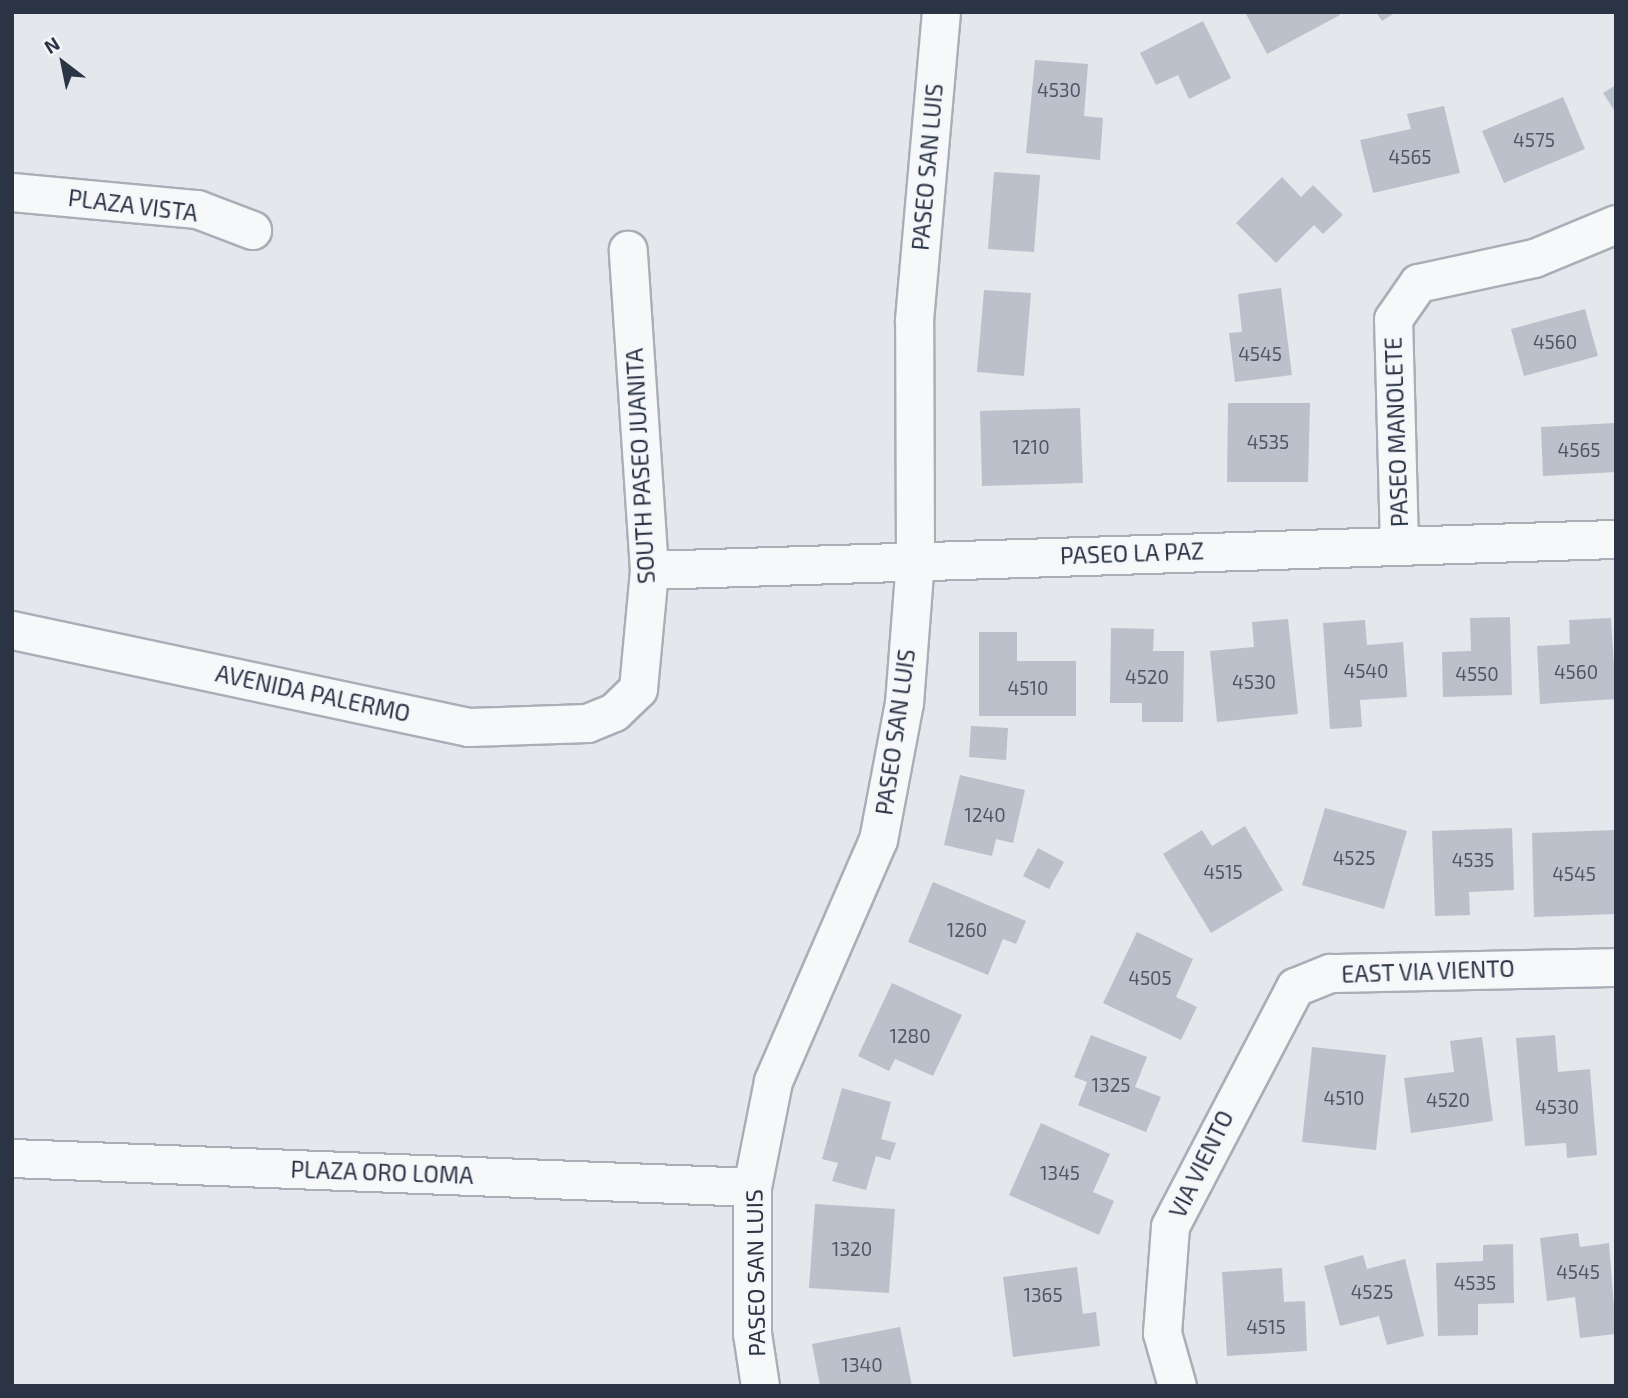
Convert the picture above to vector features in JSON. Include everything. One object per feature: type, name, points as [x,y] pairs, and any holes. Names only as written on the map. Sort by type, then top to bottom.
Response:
[{"type":"street","name":"PASEO SAN LUIS","points":[[760,1386],[752,1334],[752,1186],[773,1081],[878,840],[904,703],[915,560],[914,320],[941,12]]},
{"type":"street","name":"PLAZA VISTA","points":[[12,192],[197,209],[252,230]]},
{"type":"street","name":"PASEO MANOLETE","points":[[1399,545],[1393,318],[1418,283],[1534,258],[1616,224]]},
{"type":"street","name":"SOUTH PASEO JUANITA","points":[[614,712],[638,689],[649,570],[628,250]]},
{"type":"street","name":"PASEO LA PAZ","points":[[649,570],[1616,539]]},
{"type":"street","name":"AVENIDA PALERMO","points":[[12,629],[468,727],[587,723],[614,712]]},
{"type":"street","name":"EAST VIA VIENTO","points":[[1248,1070],[1295,987],[1330,973],[1616,967]]},
{"type":"street","name":"VIA VIENTO","points":[[1178,1386],[1162,1333],[1170,1226],[1248,1070]]},
{"type":"street","name":"PLAZA ORO LOMA","points":[[12,1158],[752,1186]]},
{"type":"building","points":[[1245,12],[1339,12],[1340,15],[1267,54]]},
{"type":"building","points":[[1376,12],[1396,12],[1382,21]]},
{"type":"building","points":[[1203,21],[1231,78],[1189,99],[1178,75],[1156,85],[1140,53]]},
{"type":"building","points":[[1035,60],[1088,64],[1084,116],[1103,118],[1100,160],[1026,153]]},
{"type":"building","points":[[1616,85],[1616,113],[1603,93]]},
{"type":"building","points":[[1563,97],[1585,149],[1504,183],[1482,131]]},
{"type":"building","points":[[1444,106],[1460,173],[1373,193],[1360,140],[1411,129],[1407,114]]},
{"type":"building","points":[[994,172],[1040,175],[1034,252],[988,249]]},
{"type":"building","points":[[1282,177],[1301,197],[1313,185],[1343,215],[1323,234],[1314,225],[1276,263],[1236,223]]},
{"type":"building","points":[[1281,288],[1292,375],[1235,382],[1229,333],[1242,332],[1238,294]]},
{"type":"building","points":[[984,290],[1031,293],[1024,376],[977,372]]},
{"type":"building","points":[[1585,309],[1598,356],[1524,376],[1511,329]]},
{"type":"building","points":[[1228,403],[1310,403],[1308,482],[1227,482]]},
{"type":"building","points":[[1080,408],[1083,483],[982,486],[980,411]]},
{"type":"building","points":[[1616,423],[1616,472],[1543,476],[1541,427]]},
{"type":"building","points":[[1510,617],[1512,695],[1443,697],[1442,652],[1471,651],[1470,618]]},
{"type":"building","points":[[1611,618],[1616,699],[1540,704],[1537,646],[1570,644],[1569,620]]},
{"type":"building","points":[[1288,619],[1298,714],[1217,722],[1210,651],[1254,647],[1252,622]]},
{"type":"building","points":[[1365,620],[1367,645],[1403,642],[1407,697],[1360,700],[1362,727],[1330,729],[1323,623]]},
{"type":"building","points":[[1111,628],[1154,629],[1153,651],[1184,651],[1183,722],[1142,722],[1142,703],[1110,703]]},
{"type":"building","points":[[979,632],[1017,632],[1017,661],[1076,661],[1076,716],[979,716]]},
{"type":"building","points":[[971,726],[1008,728],[1006,760],[969,757]]},
{"type":"building","points":[[960,775],[1025,790],[1013,843],[996,839],[992,856],[944,845]]},
{"type":"building","points":[[1325,808],[1407,831],[1384,909],[1302,885]]},
{"type":"building","points":[[1245,826],[1283,890],[1211,933],[1163,854],[1202,830],[1212,846]]},
{"type":"building","points":[[1512,828],[1514,890],[1469,892],[1470,915],[1435,916],[1432,831]]},
{"type":"building","points":[[1616,830],[1616,914],[1534,917],[1532,833]]},
{"type":"building","points":[[1038,848],[1064,862],[1049,889],[1023,876]]},
{"type":"building","points":[[933,882],[1026,921],[1016,944],[1003,939],[988,975],[908,942]]},
{"type":"building","points":[[1137,932],[1193,959],[1176,997],[1197,1007],[1181,1040],[1103,1003]]},
{"type":"building","points":[[892,983],[962,1015],[933,1076],[895,1059],[889,1071],[858,1056]]},
{"type":"building","points":[[1091,1035],[1147,1057],[1135,1087],[1161,1097],[1146,1132],[1078,1105],[1087,1082],[1074,1077]]},
{"type":"building","points":[[1555,1035],[1558,1072],[1590,1069],[1597,1155],[1567,1158],[1566,1143],[1525,1146],[1516,1038]]},
{"type":"building","points":[[1482,1037],[1493,1121],[1411,1133],[1404,1078],[1454,1072],[1450,1041]]},
{"type":"building","points":[[1312,1047],[1386,1055],[1376,1150],[1302,1142]]},
{"type":"building","points":[[842,1088],[891,1102],[881,1139],[896,1143],[890,1160],[876,1156],[866,1190],[832,1181],[838,1163],[822,1159]]},
{"type":"building","points":[[1041,1123],[1110,1154],[1093,1192],[1114,1201],[1099,1235],[1009,1195]]},
{"type":"building","points":[[815,1204],[895,1209],[889,1293],[809,1288]]},
{"type":"building","points":[[1578,1233],[1580,1247],[1609,1243],[1616,1334],[1580,1338],[1575,1297],[1547,1301],[1540,1238]]},
{"type":"building","points":[[1513,1244],[1514,1303],[1478,1304],[1478,1335],[1438,1336],[1436,1263],[1483,1261],[1483,1245]]},
{"type":"building","points":[[1363,1255],[1367,1269],[1405,1259],[1424,1336],[1387,1345],[1379,1316],[1340,1326],[1324,1266]]},
{"type":"building","points":[[1077,1267],[1083,1314],[1096,1312],[1100,1346],[1013,1357],[1003,1277]]},
{"type":"building","points":[[1282,1268],[1284,1302],[1305,1301],[1307,1351],[1227,1356],[1222,1272]]},
{"type":"building","points":[[900,1327],[912,1386],[820,1386],[812,1344]]}]
